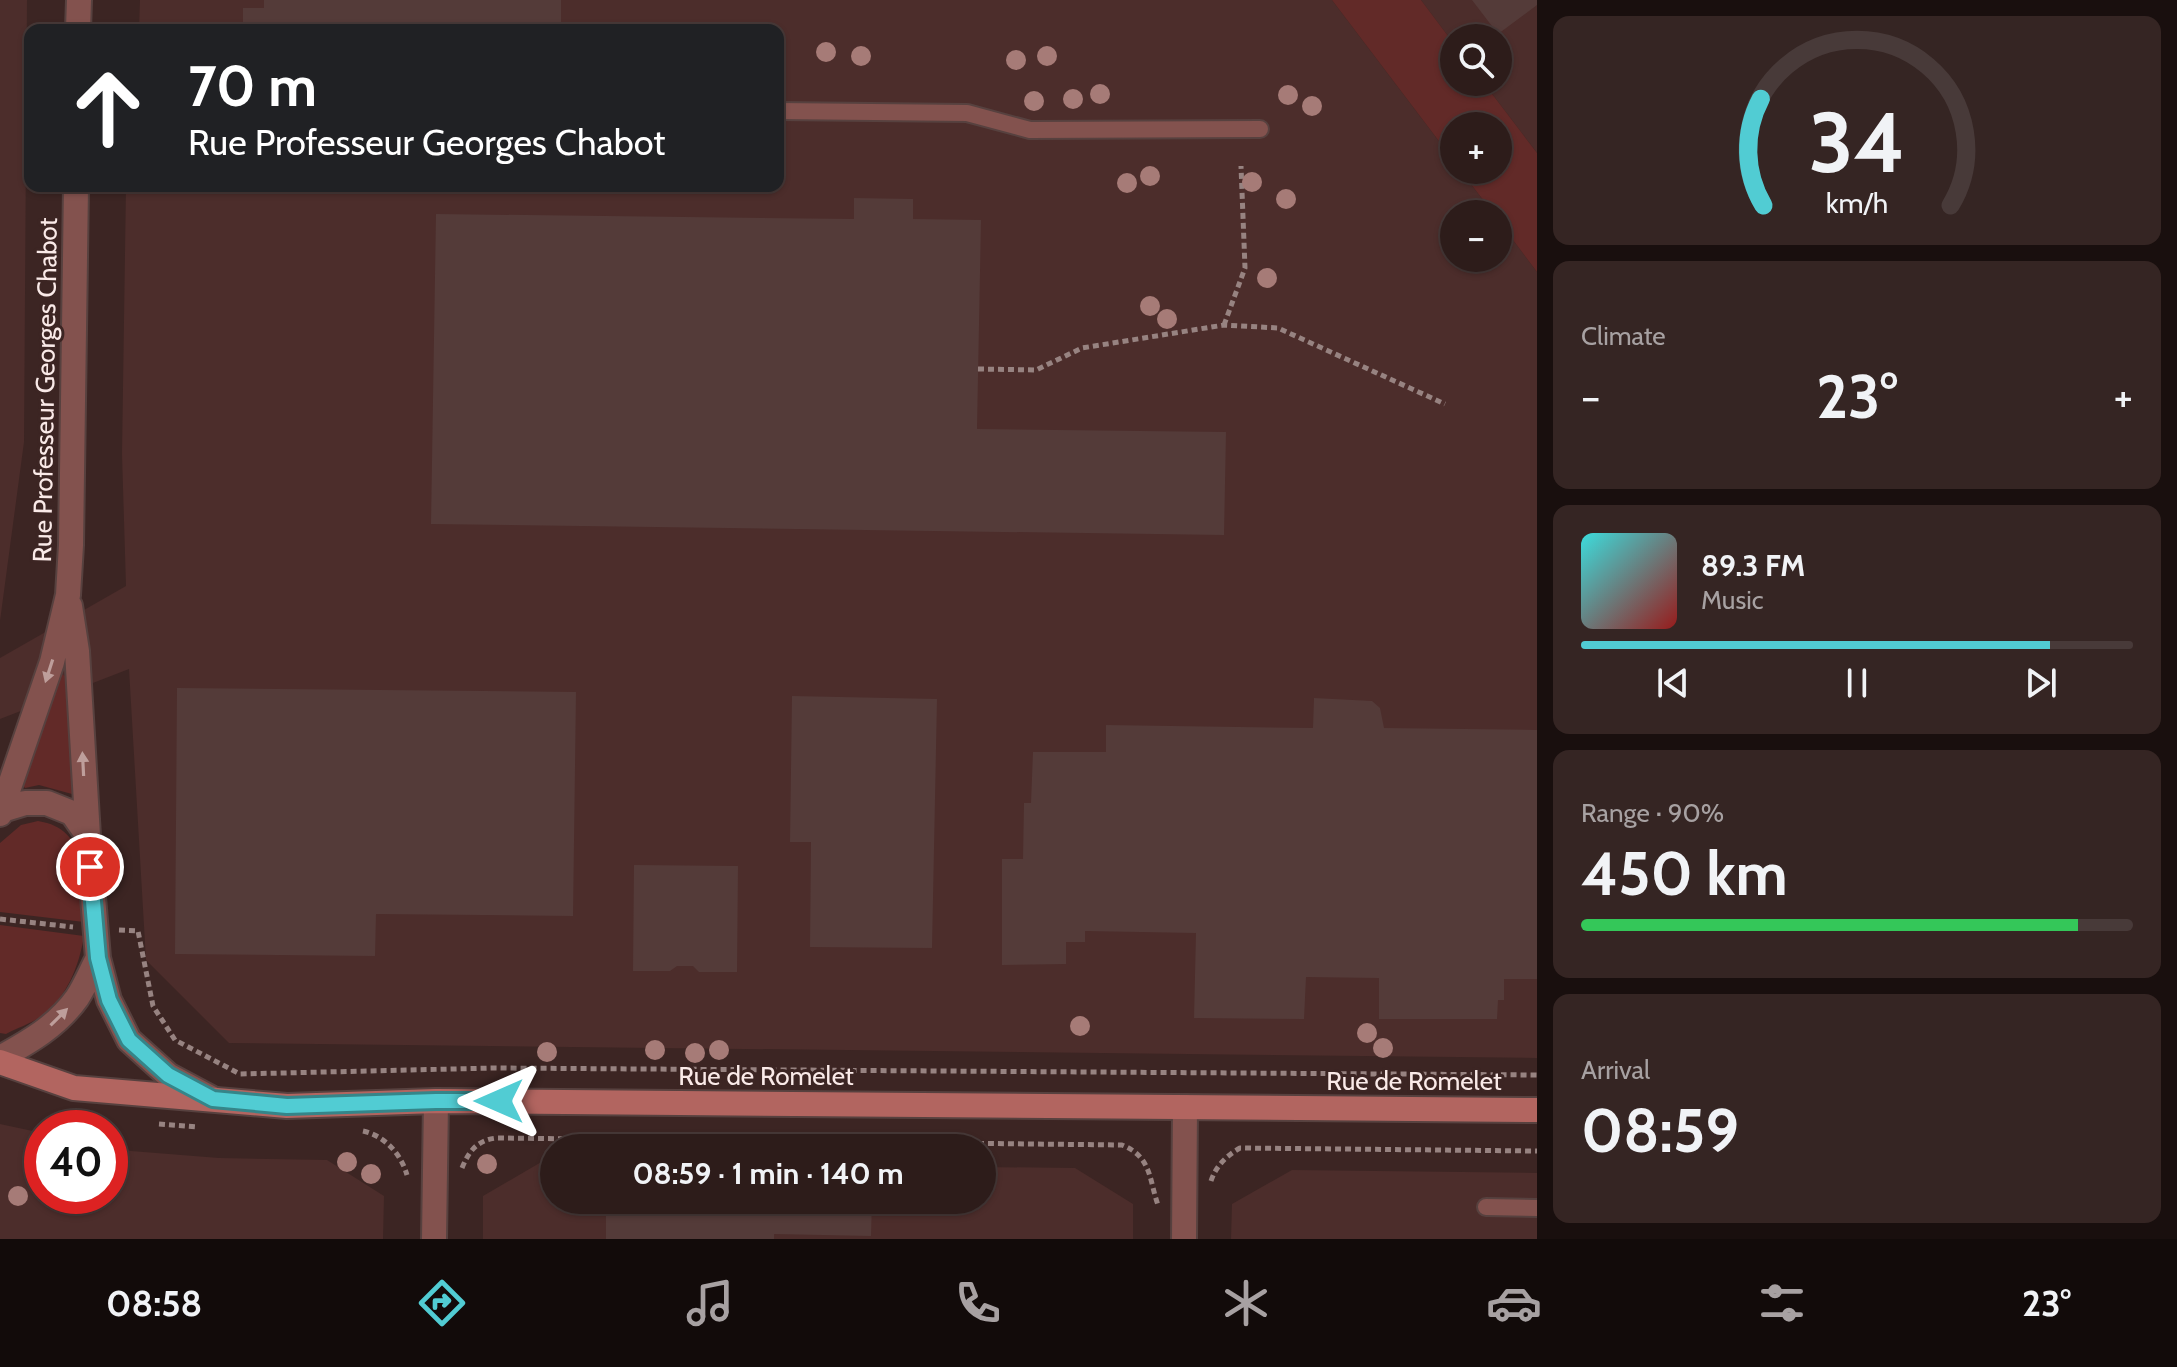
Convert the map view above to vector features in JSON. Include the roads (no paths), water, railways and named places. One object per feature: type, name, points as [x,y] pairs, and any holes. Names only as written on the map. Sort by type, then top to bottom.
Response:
[{"type":"street","points":[[78,24],[79,0]]},
{"type":"street","name":"Rue Professeur Georges Chabot","points":[[1,812],[52,662],[68,595],[72,514],[76,192]]},
{"type":"street","name":"Rue Professeur Georges Chabot","points":[[68,595],[77,651],[98,958],[109,1000],[129,1040],[168,1075],[213,1099]]},
{"type":"street","name":"Rue Professeur Georges Chabot","points":[[1,812],[25,803],[47,803],[72,813],[88,836]]},
{"type":"street","points":[[0,1060],[57,1020],[77,998],[98,958]]},
{"type":"street","name":"Rue de Romelet","points":[[0,1060],[74,1088],[287,1106],[436,1101],[1537,1110]]},
{"type":"street","points":[[434,1239],[436,1101]]},
{"type":"street","points":[[1184,1239],[1185,1107]]},
{"type":"lane","points":[[784,111],[967,113],[1030,130],[1260,129]]},
{"type":"lane","points":[[1486,1207],[1537,1208]]}]
